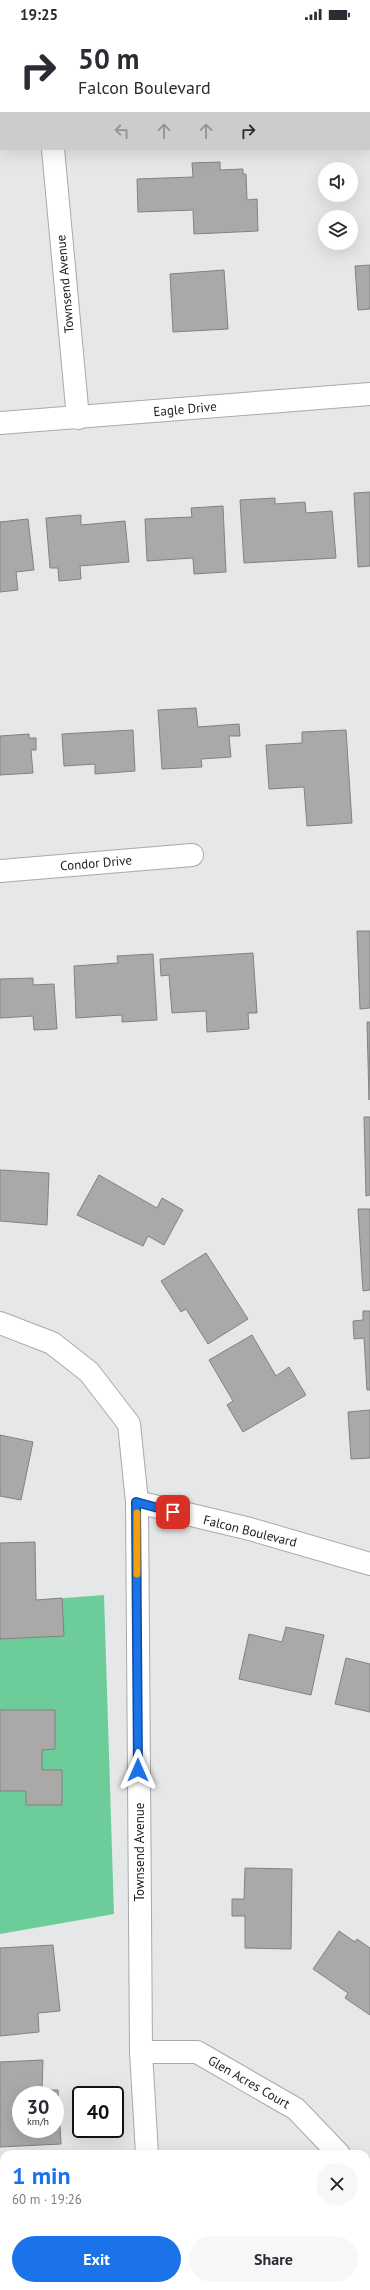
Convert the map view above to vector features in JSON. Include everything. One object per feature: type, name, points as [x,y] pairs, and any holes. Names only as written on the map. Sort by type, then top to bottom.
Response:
[{"type":"street","name":"Townsend Avenue","points":[[53,150],[78,418]]},
{"type":"street","name":"Eagle Drive","points":[[0,423],[370,394]]},
{"type":"street","name":"Condor Drive","points":[[0,871],[192,855]]},
{"type":"street","points":[[0,1323],[52,1343],[89,1372],[129,1424],[136,1502]]},
{"type":"street","name":"Townsend Avenue","points":[[136,1502],[140,2052],[147,2150]]},
{"type":"street","name":"Falcon Boulevard","points":[[136,1502],[250,1529],[370,1564]]},
{"type":"street","name":"Glen Acres Court","points":[[140,2052],[197,2052],[296,2109],[335,2150]]},
{"type":"green space","points":[[104,1595],[114,1914],[0,1934],[0,1603]]},
{"type":"building","points":[[220,162],[220,170],[243,169],[243,174],[246,174],[247,200],[257,199],[258,231],[194,234],[193,210],[138,212],[137,179],[193,177],[192,163]]},
{"type":"building","points":[[370,265],[370,309],[358,310],[355,266]]},
{"type":"building","points":[[224,270],[228,329],[173,332],[170,274]]},
{"type":"building","points":[[370,492],[370,566],[358,567],[354,493]]},
{"type":"building","points":[[275,498],[275,504],[305,502],[306,513],[332,511],[336,558],[244,563],[240,500]]},
{"type":"building","points":[[223,506],[226,572],[194,574],[193,558],[147,561],[145,519],[192,517],[191,508]]},
{"type":"building","points":[[81,515],[81,525],[125,521],[129,562],[80,566],[81,579],[59,581],[58,568],[50,568],[46,518]]},
{"type":"building","points":[[28,519],[34,570],[16,572],[18,590],[0,592],[0,522]]},
{"type":"building","points":[[196,708],[198,727],[239,724],[240,736],[229,736],[231,757],[201,759],[202,767],[162,769],[158,710]]},
{"type":"building","points":[[133,730],[135,771],[95,774],[95,764],[64,766],[62,734]]},
{"type":"building","points":[[346,730],[352,823],[307,826],[304,787],[269,789],[266,745],[302,743],[302,732]]},
{"type":"building","points":[[29,734],[29,738],[36,738],[36,750],[31,750],[33,773],[0,775],[0,736]]},
{"type":"building","points":[[357,931],[370,931],[370,1008],[360,1009]]},
{"type":"building","points":[[253,953],[257,1013],[248,1013],[249,1029],[207,1032],[206,1011],[172,1013],[169,975],[161,976],[160,959]]},
{"type":"building","points":[[153,954],[157,1020],[122,1022],[122,1015],[76,1018],[74,966],[118,963],[117,956]]},
{"type":"building","points":[[33,978],[33,985],[54,984],[57,1029],[34,1030],[33,1016],[0,1018],[0,979]]},
{"type":"building","points":[[367,1022],[370,1022],[369,1100]]},
{"type":"building","points":[[364,1117],[370,1117],[370,1195],[366,1196]]},
{"type":"building","points":[[0,1170],[49,1173],[47,1225],[0,1221]]},
{"type":"building","points":[[99,1175],[157,1208],[162,1198],[183,1210],[164,1245],[148,1236],[143,1246],[77,1215]]},
{"type":"building","points":[[358,1209],[370,1209],[370,1290],[363,1291]]},
{"type":"building","points":[[206,1253],[248,1319],[208,1344],[186,1309],[181,1312],[161,1281]]},
{"type":"building","points":[[363,1311],[370,1311],[370,1390],[367,1390],[364,1338],[354,1339],[353,1321],[363,1320]]},
{"type":"building","points":[[252,1335],[276,1376],[289,1367],[306,1395],[243,1432],[227,1405],[233,1401],[209,1360]]},
{"type":"building","points":[[370,1410],[370,1458],[351,1459],[348,1412]]},
{"type":"building","points":[[0,1435],[33,1442],[21,1500],[0,1496]]},
{"type":"building","points":[[35,1542],[36,1600],[62,1598],[64,1636],[0,1639],[0,1543]]},
{"type":"building","points":[[286,1627],[324,1635],[311,1695],[239,1679],[249,1634],[282,1642]]},
{"type":"building","points":[[346,1658],[370,1664],[370,1712],[335,1704]]},
{"type":"building","points":[[0,1710],[55,1710],[55,1749],[42,1750],[42,1770],[62,1770],[62,1805],[26,1805],[26,1791],[0,1791]]},
{"type":"building","points":[[245,1868],[292,1869],[291,1949],[245,1948],[245,1916],[232,1916],[232,1899],[244,1899]]},
{"type":"building","points":[[339,1931],[355,1942],[357,1939],[370,1948],[370,2015],[345,1998],[348,1993],[313,1969]]},
{"type":"building","points":[[53,1945],[60,2011],[38,2013],[39,2032],[0,2036],[0,1948]]},
{"type":"building","points":[[43,2060],[42,2086],[12,2086],[12,2138],[61,2138],[61,2144],[0,2147],[0,2062]]},
{"type":"slow traffic","points":[[137,1513],[137,1574]]},
{"type":"route","points":[[138,1770],[136,1502],[173,1512]]}]
